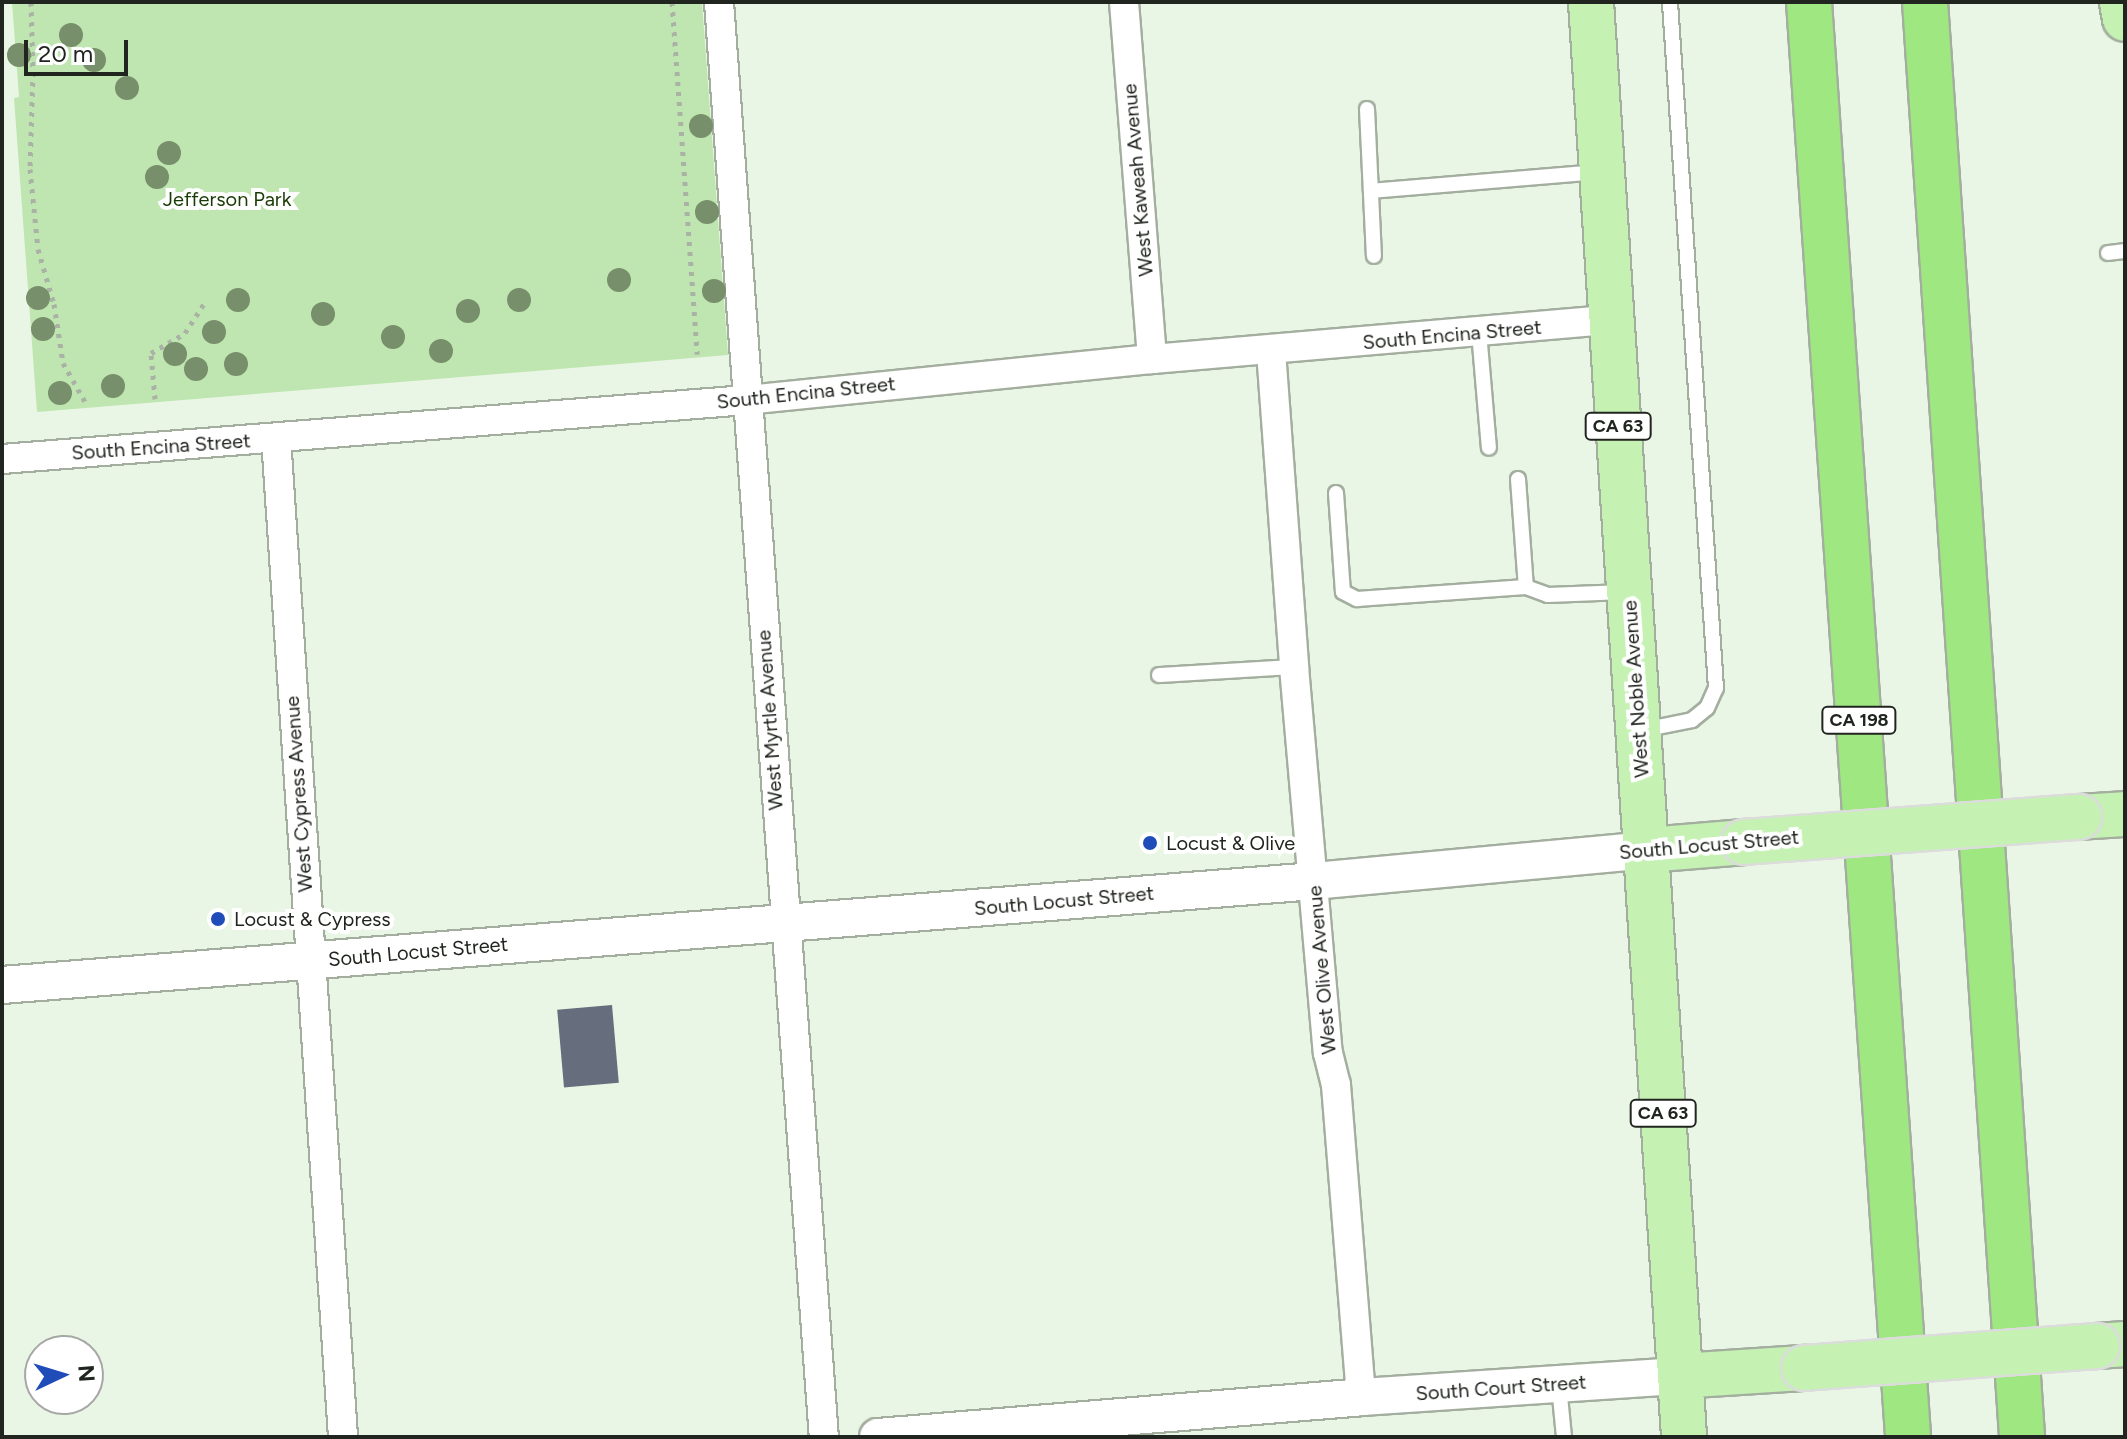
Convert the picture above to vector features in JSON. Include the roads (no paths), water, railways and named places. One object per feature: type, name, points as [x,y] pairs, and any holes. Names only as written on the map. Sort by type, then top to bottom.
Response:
[{"type":"highway","name":"CA 198","points":[[1809,2],[1908,1437]]},
{"type":"highway","points":[[1925,2],[2022,1437]]},
{"type":"main road","name":"West Noble Avenue","points":[[1591,2],[1684,1437]]},
{"type":"main road","points":[[2122,2],[2125,19]]},
{"type":"main road","name":"South Locust Street","points":[[1647,850],[2125,814]]},
{"type":"main road","name":"South Court Street","points":[[1680,1376],[2111,1345]]},
{"type":"street","name":"West Myrtle Avenue","points":[[719,2],[824,1437]]},
{"type":"street","name":"West Kaweah Avenue","points":[[1124,2],[1152,359]]},
{"type":"street","name":"South Encina Street","points":[[2,459],[747,400],[1152,359],[1610,320]]},
{"type":"street","name":"West Olive Avenue","points":[[1271,351],[1294,667],[1328,1053],[1336,1085],[1361,1397]]},
{"type":"street","name":"West Cypress Avenue","points":[[276,438],[343,1437]]},
{"type":"street","name":"South Locust Street","points":[[2,985],[1314,881],[1647,850]]},
{"type":"street","name":"South Court Street","points":[[878,1437],[1361,1397],[1680,1376]]},
{"type":"lane","points":[[1639,731],[1692,720],[1707,708],[1716,688],[1670,2]]},
{"type":"lane","points":[[1367,109],[1374,256]]},
{"type":"lane","points":[[1371,191],[1602,171]]},
{"type":"lane","points":[[2108,253],[2125,251]]},
{"type":"lane","points":[[1479,332],[1489,448]]},
{"type":"lane","points":[[1518,479],[1526,587]]},
{"type":"lane","points":[[1336,493],[1343,592],[1357,599],[1526,587],[1548,595],[1629,592]]},
{"type":"lane","points":[[1159,675],[1294,667]]},
{"type":"lane","points":[[1559,1384],[1564,1437]]},
{"type":"place","name":"Locust & Olive","points":[[1150,843]]},
{"type":"place","name":"Locust & Cypress","points":[[218,919]]},
{"type":"park label","name":"Jefferson Park","points":[[227,199]]}]
